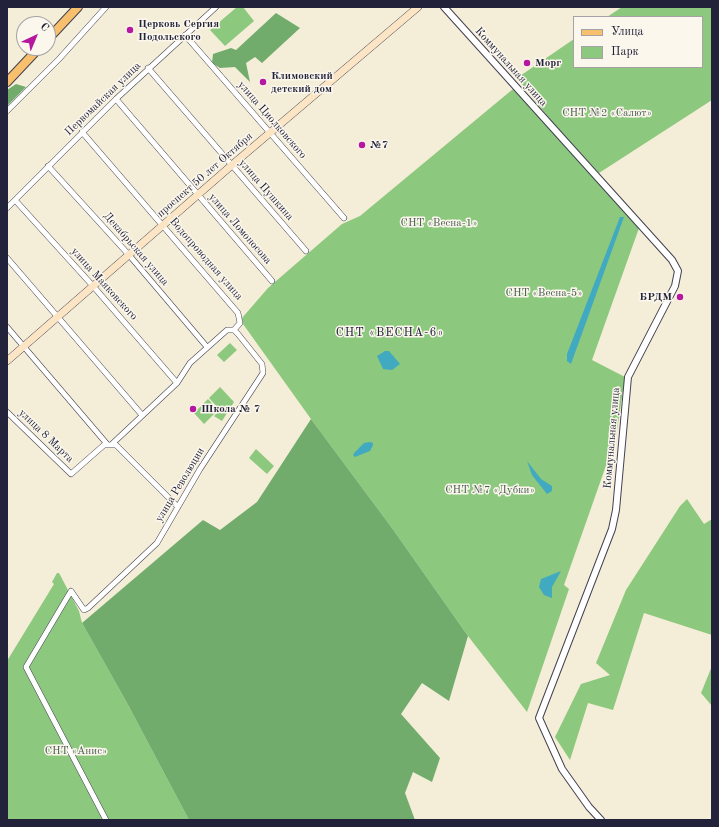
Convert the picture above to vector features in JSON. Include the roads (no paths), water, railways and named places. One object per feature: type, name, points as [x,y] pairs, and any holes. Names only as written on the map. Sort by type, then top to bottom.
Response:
[{"type":"main road","points":[[56,24],[72,7]]},
{"type":"main road","points":[[56,30],[78,7]]},
{"type":"main road","name":"проспект 50 лет Октября","points":[[7,361],[197,195],[418,7]]},
{"type":"main road","points":[[7,76],[26,56]]},
{"type":"main road","points":[[7,82],[31,56]]},
{"type":"street","points":[[7,111],[59,59],[106,7]]},
{"type":"street","name":"Первомайская улица","points":[[7,208],[148,68],[216,7]]},
{"type":"street","name":"Коммунальная улица","points":[[444,7],[672,260],[678,271],[675,286],[628,377],[616,510],[612,529],[539,718],[562,769],[574,788],[601,820]]},
{"type":"street","name":"улица Циолковского","points":[[185,35],[344,218]]},
{"type":"street","name":"улица Пушкина","points":[[148,68],[306,251]]},
{"type":"street","name":"улица Ломоносова","points":[[116,99],[272,281]]},
{"type":"street","name":"Водопроводная улица","points":[[82,132],[238,313],[240,323],[234,330]]},
{"type":"street","name":"Декабрьская улица","points":[[48,166],[129,255],[207,347]]},
{"type":"street","name":"улица Маяковского","points":[[15,200],[177,382]]},
{"type":"street","points":[[7,258],[142,415]]},
{"type":"street","points":[[7,327],[110,444],[116,445],[178,507]]},
{"type":"street","points":[[110,444],[177,382],[190,362],[227,330],[234,330]]},
{"type":"street","name":"улица Революции","points":[[106,820],[26,667],[71,591],[84,610],[88,608],[157,543],[178,507],[263,373],[262,364],[234,330]]},
{"type":"street","name":"улица 8 Марта","points":[[7,412],[72,474],[104,445],[110,444]]},
{"type":"water","points":[[620,217],[624,217],[571,364],[567,361],[567,354]]},
{"type":"water","points":[[385,351],[389,351],[400,364],[392,370],[383,369],[377,356]]},
{"type":"water","points":[[364,443],[373,443],[373,445],[370,451],[355,457],[353,455]]},
{"type":"water","points":[[527,461],[541,479],[552,486],[552,491],[547,494],[532,475]]},
{"type":"water","points":[[561,571],[552,587],[552,598],[544,595],[539,587],[541,579]]},
{"type":"place","name":"Церковь Сергия Подольского","points":[[130,30]]},
{"type":"place","name":"Морг","points":[[527,63]]},
{"type":"place","name":"Климовский детский дом","points":[[263,82]]},
{"type":"place","name":"№7","points":[[362,145]]},
{"type":"place","name":"БРДМ","points":[[680,297]]},
{"type":"place","name":"Школа № 7","points":[[193,409]]},
{"type":"district","name":"СНТ «ВЕСНА-6»","points":[[390,333]]},
{"type":"park label","name":"СНТ №2 «Салют»","points":[[607,113]]},
{"type":"park label","name":"СНТ «Весна-1»","points":[[439,223]]},
{"type":"park label","name":"СНТ «Весна-5»","points":[[544,293]]},
{"type":"park label","name":"СНТ №7 «Дубки»","points":[[490,490]]},
{"type":"park label","name":"СНТ «Анис»","points":[[76,751]]}]
